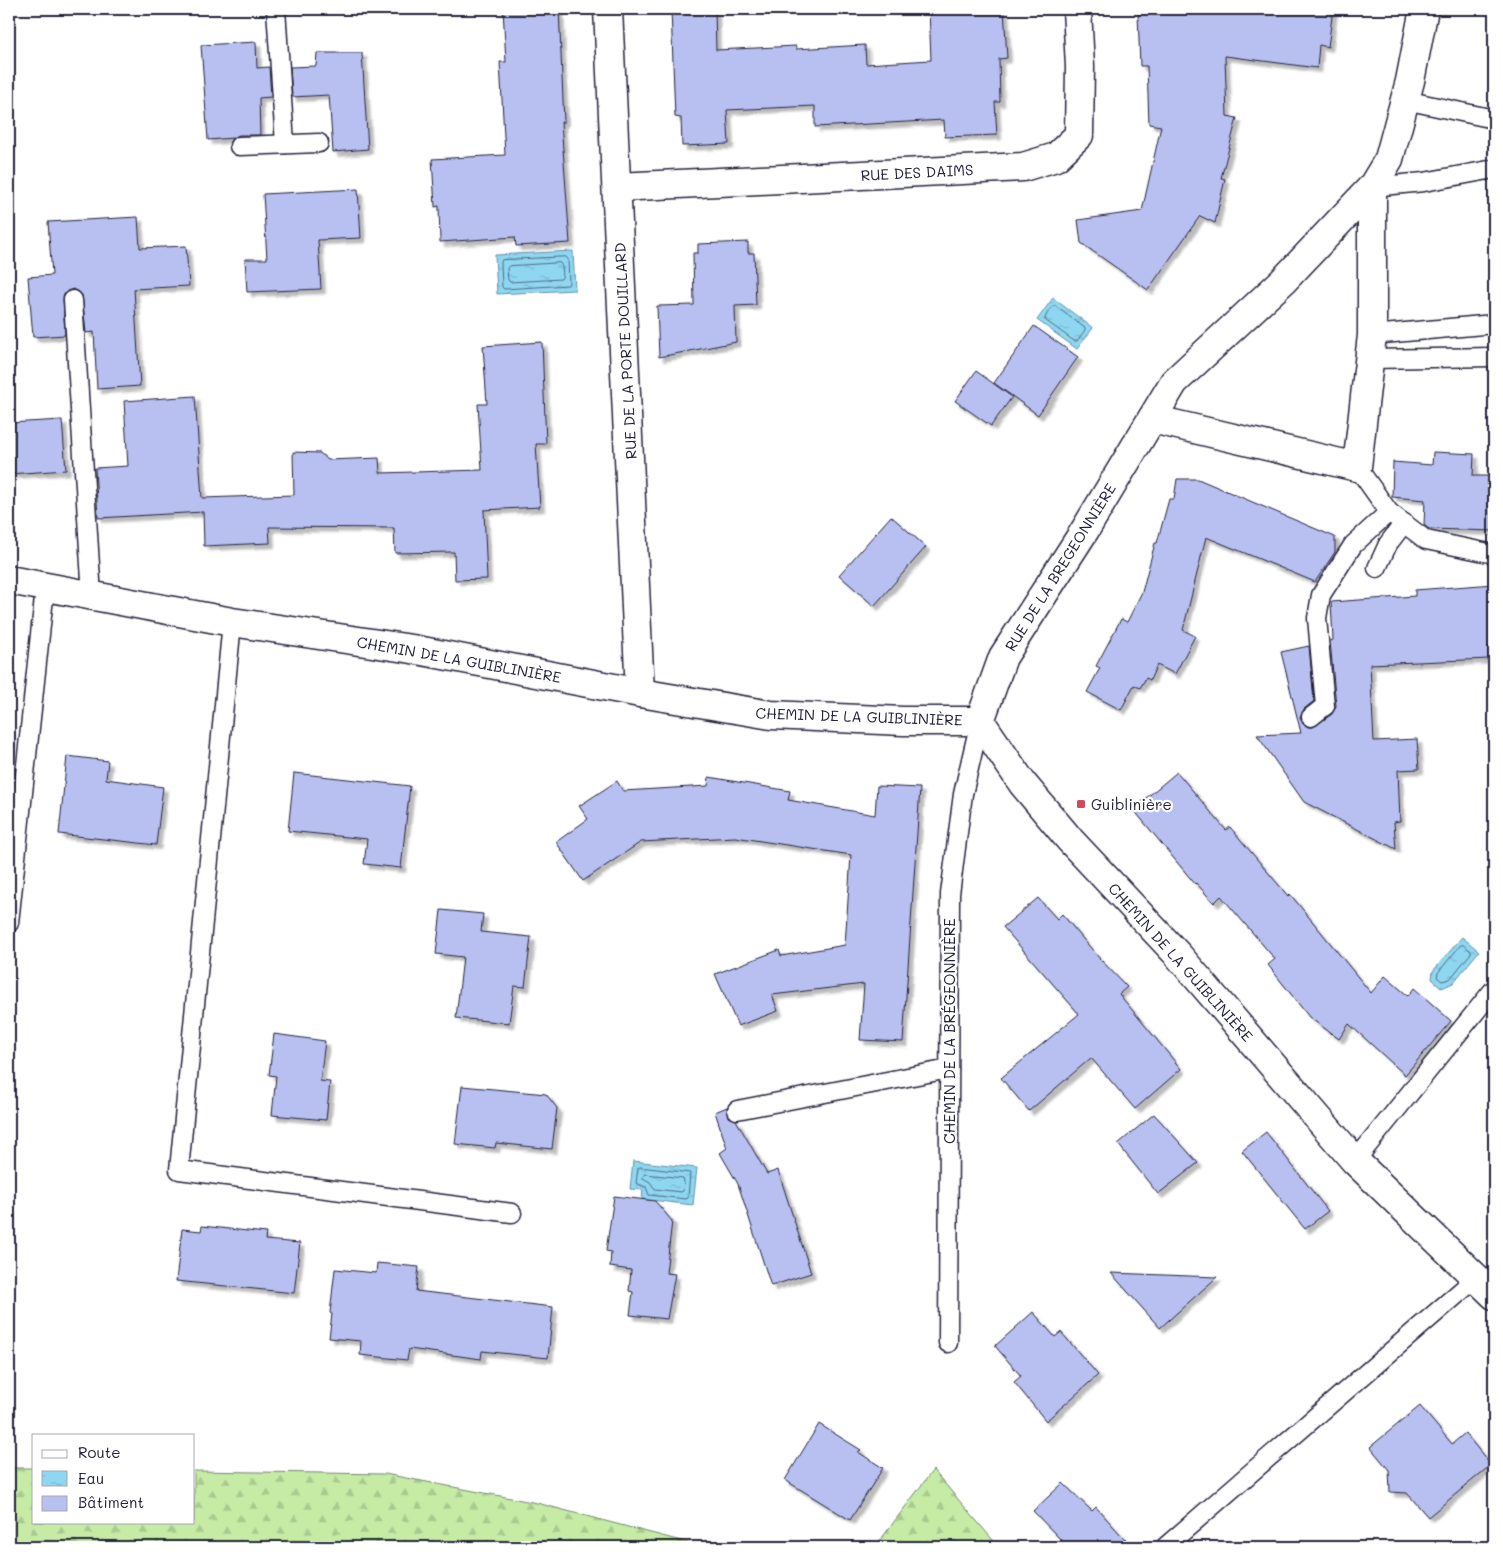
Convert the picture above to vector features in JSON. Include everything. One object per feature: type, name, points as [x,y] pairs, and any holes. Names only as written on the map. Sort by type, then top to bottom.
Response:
[{"type":"street","name":"RUE DE LA PORTE DOUILLARD","points":[[608,9],[640,693]]},
{"type":"street","name":"RUE DES DAIMS","points":[[617,187],[1023,167],[1056,157],[1079,135],[1080,67],[1077,9]]},
{"type":"street","name":"RUE DE LA BREGEONNIÈRE","points":[[980,721],[1003,657],[1085,530],[1174,382],[1283,281],[1372,187],[1389,159],[1405,100],[1424,9]]},
{"type":"street","points":[[1152,419],[1357,467],[1371,347],[1372,187]]},
{"type":"street","name":"CHEMIN DE LA GUIBLINIÈRE","points":[[9,580],[232,622],[412,649],[771,716],[903,721],[980,721],[1023,784],[1070,840],[1177,954],[1355,1161],[1489,1288]]},
{"type":"lane","points":[[276,9],[286,144]]},
{"type":"lane","points":[[1405,100],[1494,119]]},
{"type":"lane","points":[[239,146],[319,143]]},
{"type":"lane","points":[[1372,187],[1424,182],[1494,169]]},
{"type":"lane","points":[[74,300],[92,596]]},
{"type":"lane","points":[[1371,347],[1494,324]]},
{"type":"lane","points":[[1371,347],[1494,357]]},
{"type":"lane","points":[[1357,467],[1390,512],[1426,540],[1494,554]]},
{"type":"lane","points":[[1311,716],[1325,706],[1317,618],[1321,595],[1353,545],[1390,512]]},
{"type":"lane","points":[[1376,568],[1388,544],[1404,523]]},
{"type":"lane","points":[[9,924],[46,588]]},
{"type":"lane","points":[[232,622],[180,1170],[512,1213]]},
{"type":"lane","name":"CHEMIN DE LA BRÉGEONNIÈRE","points":[[948,1343],[950,894],[963,794],[980,721]]},
{"type":"lane","points":[[1355,1161],[1494,989]]},
{"type":"lane","points":[[737,1110],[949,1069]]},
{"type":"lane","points":[[1165,1547],[1489,1288]]},
{"type":"green space","points":[[9,1468],[32,1468],[32,1524],[195,1524],[195,1471],[385,1474],[537,1503],[704,1547],[9,1547]]},
{"type":"green space","points":[[933,1470],[999,1547],[875,1547]]},
{"type":"water","points":[[573,251],[575,290],[497,294],[495,255]]},
{"type":"water","points":[[1053,298],[1093,328],[1077,349],[1037,320]]},
{"type":"water","points":[[1462,937],[1479,951],[1453,983],[1442,988],[1432,979],[1433,971]]},
{"type":"water","points":[[633,1161],[697,1168],[693,1205],[642,1199],[643,1190],[630,1189]]},
{"type":"building","points":[[503,9],[559,9],[564,122],[561,122],[570,243],[516,246],[515,237],[440,242],[439,206],[435,207],[432,159],[505,155],[500,62],[506,62]]},
{"type":"building","points":[[671,9],[715,9],[716,50],[796,46],[796,49],[865,45],[866,64],[931,60],[929,9],[1004,9],[1007,58],[999,59],[1000,102],[995,102],[997,135],[945,137],[944,120],[815,127],[815,106],[727,110],[729,144],[682,146],[681,118],[675,117]]},
{"type":"building","points":[[1141,9],[1333,9],[1328,47],[1319,45],[1317,68],[1225,56],[1227,116],[1237,118],[1221,178],[1225,179],[1215,223],[1200,216],[1148,290],[1081,243],[1078,220],[1142,211],[1161,126],[1149,124],[1147,66],[1140,66],[1138,14],[1141,14]]},
{"type":"building","points":[[256,42],[257,68],[269,67],[271,97],[259,98],[260,135],[239,135],[233,138],[208,140],[201,45]]},
{"type":"building","points":[[317,53],[362,53],[368,149],[333,152],[329,95],[292,97],[290,67],[316,66]]},
{"type":"building","points":[[358,189],[361,238],[318,240],[321,289],[247,292],[245,259],[267,259],[263,194]]},
{"type":"building","points":[[138,217],[140,248],[186,246],[189,286],[134,289],[140,386],[97,389],[94,332],[86,333],[82,295],[73,289],[67,291],[63,296],[65,335],[33,337],[28,277],[52,275],[48,222]]},
{"type":"building","points":[[748,242],[748,253],[754,253],[756,305],[735,306],[736,342],[659,357],[657,306],[694,305],[693,253],[698,253],[698,244]]},
{"type":"building","points":[[1034,326],[1078,357],[1038,415],[994,383]]},
{"type":"building","points":[[542,342],[546,444],[536,444],[540,507],[484,510],[487,579],[455,580],[454,552],[395,553],[394,528],[269,527],[270,543],[204,546],[203,512],[98,518],[95,468],[128,466],[124,401],[195,396],[202,498],[294,495],[293,452],[320,453],[328,460],[379,458],[380,473],[482,470],[478,404],[487,404],[483,346]]},
{"type":"building","points":[[976,371],[1012,397],[991,426],[955,401]]},
{"type":"building","points":[[62,420],[66,470],[9,474],[9,423]]},
{"type":"building","points":[[1433,452],[1474,454],[1473,476],[1494,476],[1494,531],[1429,529],[1424,525],[1425,500],[1392,497],[1393,462],[1432,465]]},
{"type":"building","points":[[1177,479],[1198,479],[1335,537],[1335,552],[1315,582],[1206,537],[1183,630],[1195,636],[1175,674],[1157,665],[1150,680],[1146,678],[1140,688],[1134,685],[1121,710],[1087,692],[1100,668],[1096,666],[1121,619],[1127,622],[1142,592],[1169,499],[1174,499]]},
{"type":"building","points":[[891,516],[926,547],[874,606],[839,575]]},
{"type":"building","points":[[1494,584],[1494,646],[1489,646],[1489,659],[1370,664],[1374,741],[1417,739],[1419,769],[1398,770],[1400,821],[1394,822],[1396,849],[1304,802],[1257,735],[1301,733],[1281,652],[1309,646],[1314,701],[1304,709],[1300,718],[1303,724],[1313,727],[1332,714],[1336,706],[1330,641],[1333,640],[1331,602],[1415,596],[1415,590]]},
{"type":"building","points":[[67,756],[108,761],[106,779],[163,787],[156,845],[59,834]]},
{"type":"building","points":[[1177,772],[1226,830],[1230,827],[1288,896],[1290,894],[1371,993],[1385,976],[1408,996],[1414,988],[1451,1021],[1405,1075],[1349,1024],[1339,1039],[1309,1017],[1268,965],[1275,959],[1221,896],[1214,903],[1195,884],[1133,809]]},
{"type":"building","points":[[294,773],[410,786],[401,868],[364,864],[367,839],[288,831]]},
{"type":"building","points":[[709,777],[790,791],[788,800],[875,815],[877,786],[920,788],[903,1042],[860,1040],[864,984],[772,995],[778,1011],[738,1026],[715,974],[779,950],[781,956],[845,945],[851,855],[735,837],[641,842],[583,881],[556,842],[588,819],[579,806],[617,781],[623,791],[708,786]]},
{"type":"building","points":[[1038,898],[1057,919],[1062,914],[1100,959],[1127,987],[1119,994],[1181,1069],[1135,1109],[1091,1058],[1029,1111],[1001,1078],[1079,1014],[1003,927]]},
{"type":"building","points":[[441,910],[483,914],[481,932],[531,937],[525,987],[514,986],[509,1023],[456,1018],[463,957],[436,954]]},
{"type":"building","points":[[274,1034],[325,1041],[320,1081],[330,1082],[326,1120],[272,1115],[276,1076],[269,1075]]},
{"type":"building","points":[[462,1086],[546,1094],[557,1108],[552,1149],[496,1143],[495,1148],[455,1144]]},
{"type":"building","points":[[727,1107],[729,1117],[736,1120],[767,1174],[778,1170],[811,1273],[771,1286],[738,1184],[720,1153],[727,1148],[715,1112]]},
{"type":"building","points":[[1154,1114],[1198,1163],[1158,1194],[1118,1144]]},
{"type":"building","points":[[1266,1132],[1328,1211],[1305,1229],[1242,1151]]},
{"type":"building","points":[[614,1196],[655,1201],[672,1221],[666,1273],[675,1274],[667,1319],[630,1315],[633,1292],[629,1291],[631,1270],[610,1267],[611,1252],[606,1251]]},
{"type":"building","points":[[202,1226],[266,1233],[265,1240],[300,1243],[294,1293],[176,1281],[182,1229],[201,1231]]},
{"type":"building","points":[[377,1263],[419,1267],[416,1291],[553,1307],[548,1358],[482,1351],[481,1359],[409,1349],[407,1360],[360,1355],[361,1341],[329,1338],[335,1269],[376,1273]]},
{"type":"building","points":[[1111,1273],[1217,1277],[1160,1328]]},
{"type":"building","points":[[1033,1312],[1055,1337],[1061,1332],[1098,1375],[1046,1421],[1014,1382],[1021,1376],[995,1346]]},
{"type":"building","points":[[1420,1406],[1452,1444],[1465,1433],[1491,1465],[1428,1517],[1407,1493],[1390,1492],[1389,1470],[1370,1447]]},
{"type":"building","points":[[819,1424],[861,1450],[858,1452],[883,1468],[850,1520],[785,1480]]},
{"type":"building","points":[[1063,1483],[1092,1511],[1096,1507],[1132,1547],[1060,1547],[1064,1543],[1033,1511]]},
{"type":"place","name":"Guiblinière","points":[[1081,804]]}]
